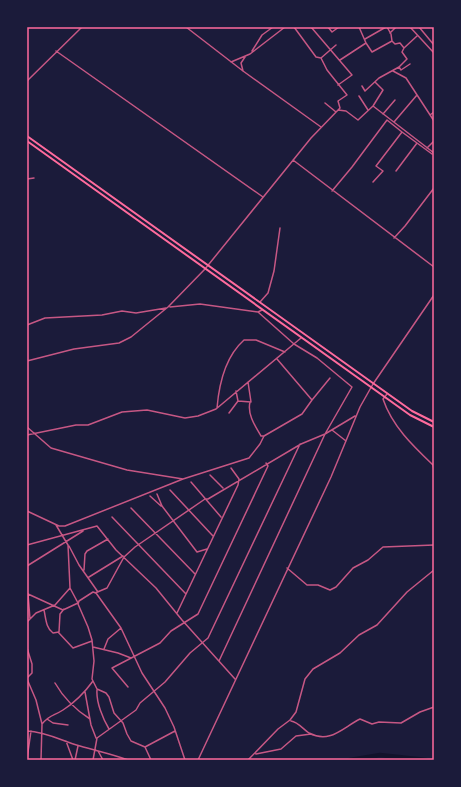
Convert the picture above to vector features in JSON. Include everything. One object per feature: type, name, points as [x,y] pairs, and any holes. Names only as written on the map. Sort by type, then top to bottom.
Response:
[{"type":"main road","points":[[27,136],[387,394],[412,411],[434,422]]},
{"type":"main road","points":[[27,141],[384,397],[410,415],[434,427]]},
{"type":"street","points":[[27,81],[82,27]]},
{"type":"street","points":[[186,27],[243,71],[321,127]]},
{"type":"street","points":[[251,53],[262,35],[273,27]]},
{"type":"street","points":[[231,62],[251,53],[286,27]]},
{"type":"street","points":[[27,361],[74,349],[119,343],[130,337],[168,308],[205,269],[293,160],[321,127],[340,108],[338,101],[347,95],[338,85],[321,58],[316,58],[294,27]]},
{"type":"street","points":[[311,27],[352,76],[338,85]]},
{"type":"street","points":[[328,27],[332,32],[339,27]]},
{"type":"street","points":[[359,27],[372,52],[392,41]]},
{"type":"street","points":[[365,39],[386,27],[390,33],[392,41],[395,44],[400,43],[404,48]]},
{"type":"street","points":[[390,33],[396,27]]},
{"type":"street","points":[[410,27],[434,53]]},
{"type":"street","points":[[419,27],[434,46]]},
{"type":"street","points":[[362,86],[365,91],[384,75],[399,67],[407,59],[402,52],[404,48],[417,35]]},
{"type":"street","points":[[340,60],[366,43]]},
{"type":"street","points":[[321,58],[336,45]]},
{"type":"street","points":[[56,51],[263,197]]},
{"type":"street","points":[[243,71],[241,63],[245,56]]},
{"type":"street","points":[[399,67],[402,70],[410,64]]},
{"type":"street","points":[[393,71],[406,78],[434,120]]},
{"type":"street","points":[[325,103],[337,111],[346,110],[358,120],[373,106],[382,90],[375,82]]},
{"type":"street","points":[[394,122],[417,95]]},
{"type":"street","points":[[359,96],[368,110]]},
{"type":"street","points":[[383,114],[395,100]]},
{"type":"street","points":[[373,106],[428,148],[433,154]]},
{"type":"street","points":[[430,115],[434,112]]},
{"type":"street","points":[[332,191],[352,168],[387,120],[433,154]]},
{"type":"street","points":[[373,182],[383,171],[376,166],[402,132]]},
{"type":"street","points":[[428,148],[434,141]]},
{"type":"street","points":[[396,171],[417,143]]},
{"type":"street","points":[[293,160],[434,267]]},
{"type":"street","points":[[27,179],[34,178]]},
{"type":"street","points":[[394,238],[434,188]]},
{"type":"street","points":[[260,302],[268,293],[274,271],[280,228]]},
{"type":"street","points":[[198,760],[331,477],[356,416],[374,384],[434,295]]},
{"type":"street","points":[[27,325],[46,318],[102,316],[122,311],[136,313],[195,304],[258,312],[262,310]]},
{"type":"street","points":[[219,661],[325,434],[352,387],[316,358],[294,344],[258,312]]},
{"type":"street","points":[[27,435],[76,425],[88,425],[122,412],[147,410],[185,418],[198,416],[217,408],[301,338]]},
{"type":"street","points":[[217,408],[218,395],[224,374],[237,347],[244,340],[256,340],[285,352]]},
{"type":"street","points":[[277,359],[312,400]]},
{"type":"street","points":[[27,511],[56,525],[65,526],[183,479],[249,458],[260,444],[264,436],[302,414],[330,378]]},
{"type":"street","points":[[248,381],[251,395],[248,408],[252,421],[261,436],[264,436]]},
{"type":"street","points":[[229,413],[238,401],[236,391]]},
{"type":"street","points":[[387,394],[383,399],[387,412],[434,469]]},
{"type":"street","points":[[238,401],[250,402]]},
{"type":"street","points":[[88,577],[124,557],[138,545],[204,499],[208,499],[239,479],[300,444],[325,434],[356,416]]},
{"type":"street","points":[[27,427],[51,448],[127,470],[183,479]]},
{"type":"street","points":[[332,430],[346,441]]},
{"type":"street","points":[[96,740],[136,710],[140,703],[165,682],[190,653],[204,643],[227,599],[300,444]]},
{"type":"street","points":[[128,687],[112,668],[160,643],[171,631],[198,614],[268,466],[266,464]]},
{"type":"street","points":[[177,613],[238,485],[239,479],[231,468]]},
{"type":"street","points":[[210,475],[224,489]]},
{"type":"street","points":[[191,482],[204,499],[222,517]]},
{"type":"street","points":[[170,490],[213,536]]},
{"type":"street","points":[[157,494],[162,506],[172,521],[197,552],[207,549]]},
{"type":"street","points":[[150,496],[162,506]]},
{"type":"street","points":[[131,508],[195,574]]},
{"type":"street","points":[[112,517],[186,594]]},
{"type":"street","points":[[56,525],[96,592],[121,628],[132,657],[165,708],[185,760]]},
{"type":"street","points":[[27,545],[97,526],[124,557],[156,588],[235,679]]},
{"type":"street","points":[[27,566],[86,530]]},
{"type":"street","points":[[84,571],[85,554],[87,551],[108,539]]},
{"type":"street","points":[[68,545],[70,588],[88,627],[92,642],[94,661],[93,681],[97,689],[97,695],[105,722],[109,729]]},
{"type":"street","points":[[287,568],[307,585],[318,585],[330,590],[336,587],[352,568],[368,560],[383,547],[434,545]]},
{"type":"street","points":[[58,632],[60,614],[64,609],[78,603],[96,592],[107,588],[124,557]]},
{"type":"street","points":[[248,760],[278,729],[290,720],[296,712],[305,679],[313,669],[340,653],[359,635],[377,624],[407,592],[434,570]]},
{"type":"street","points":[[27,622],[36,613],[53,606],[70,588]]},
{"type":"street","points":[[30,619],[28,594],[53,606],[64,609]]},
{"type":"street","points":[[44,610],[50,631],[54,633],[58,632],[73,648],[92,642]]},
{"type":"street","points":[[104,649],[108,640],[121,628]]},
{"type":"street","points":[[92,647],[132,657]]},
{"type":"street","points":[[27,648],[32,664],[32,673],[27,679],[36,700],[42,724],[41,760]]},
{"type":"street","points":[[42,724],[49,716],[61,712],[85,691],[93,681]]},
{"type":"street","points":[[55,682],[60,692],[90,719]]},
{"type":"street","points":[[97,689],[106,693],[109,697],[114,713],[122,722],[131,741],[145,747],[151,760]]},
{"type":"street","points":[[85,691],[90,719],[96,740],[93,760]]},
{"type":"street","points":[[255,754],[281,749],[296,736],[312,734],[330,737],[340,733],[351,723],[360,719],[372,724],[379,722],[401,722],[420,712],[434,707]]},
{"type":"street","points":[[47,719],[53,724],[68,725]]},
{"type":"street","points":[[290,720],[312,734]]},
{"type":"street","points":[[27,731],[42,732],[66,740],[78,746],[95,749],[128,760]]},
{"type":"street","points":[[27,759],[31,732]]},
{"type":"street","points":[[145,747],[175,732]]},
{"type":"street","points":[[66,740],[74,760]]},
{"type":"street","points":[[74,760],[78,746]]},
{"type":"street","points":[[98,751],[103,760]]},
{"type":"waterway","points":[[350,760],[380,755],[426,760]]}]
